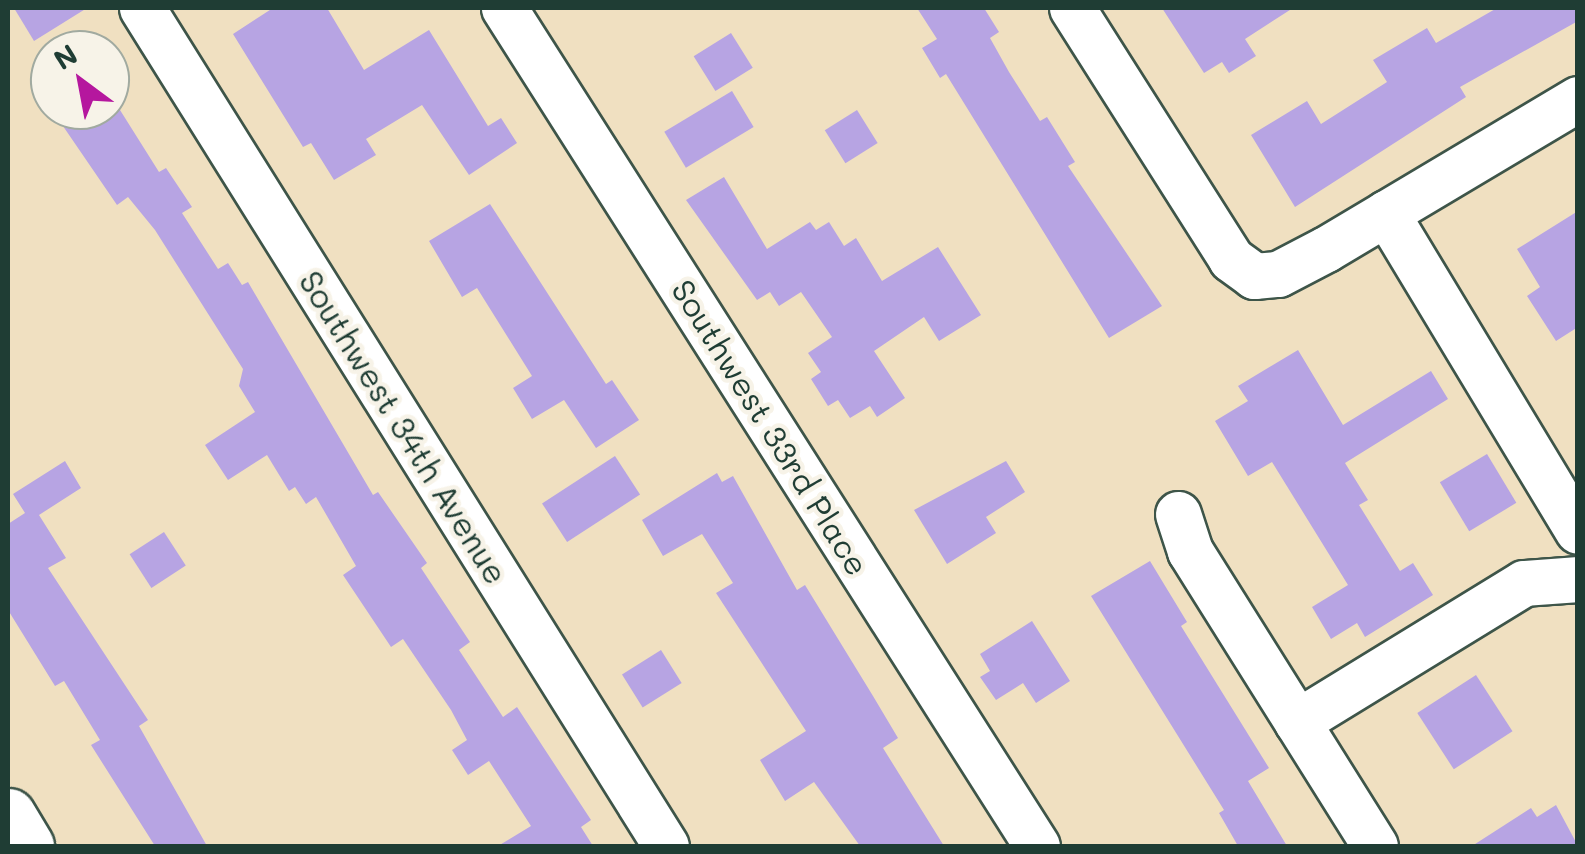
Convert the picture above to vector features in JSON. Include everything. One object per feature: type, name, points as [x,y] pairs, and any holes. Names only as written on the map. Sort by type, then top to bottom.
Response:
[{"type":"street","name":"Southwest 34th Avenue","points":[[142,8],[666,846]]},
{"type":"street","name":"Southwest 33rd Place","points":[[504,8],[1037,846]]},
{"type":"street","points":[[1072,8],[1231,259],[1254,276],[1278,274],[1578,99]]},
{"type":"street","points":[[1386,213],[1578,531]]},
{"type":"street","points":[[1178,514],[1190,551],[1375,846]]},
{"type":"street","points":[[1298,722],[1524,583],[1578,579]]},
{"type":"street","points":[[8,816],[26,846]]},
{"type":"building","points":[[14,8],[87,8],[52,30],[30,30],[30,34]]},
{"type":"building","points":[[273,8],[327,8],[364,70],[429,30],[488,126],[501,118],[517,143],[469,175],[422,105],[366,139],[376,155],[334,180],[311,143],[303,147],[233,34]]},
{"type":"building","points":[[917,8],[984,8],[999,32],[990,38],[1009,72],[1040,121],[1047,117],[1075,162],[1068,166],[1162,306],[1109,338],[946,74],[940,78],[922,48],[937,39]]},
{"type":"building","points":[[1162,8],[1293,8],[1245,39],[1256,56],[1229,73],[1222,62],[1204,73]]},
{"type":"building","points":[[1497,8],[1578,8],[1578,21],[1460,87],[1466,97],[1295,207],[1251,135],[1307,101],[1321,124],[1387,82],[1373,60],[1427,28],[1436,43]]},
{"type":"building","points":[[731,33],[753,68],[715,91],[694,56]]},
{"type":"building","points":[[732,91],[754,127],[686,168],[664,132]]},
{"type":"building","points":[[857,110],[878,143],[845,163],[825,130]]},
{"type":"building","points":[[130,126],[159,172],[166,168],[192,207],[182,213],[218,269],[228,263],[242,285],[248,282],[373,495],[378,492],[427,563],[421,568],[470,642],[459,650],[503,717],[517,707],[591,820],[581,827],[593,846],[498,846],[531,826],[489,761],[468,775],[452,750],[467,740],[451,710],[403,639],[391,647],[343,575],[356,566],[316,497],[306,504],[295,487],[289,491],[267,455],[228,480],[205,445],[255,412],[239,386],[243,369],[155,230],[128,197],[117,205],[66,130],[130,130]]},
{"type":"building","points":[[724,177],[767,249],[810,222],[816,230],[829,222],[844,246],[856,238],[882,281],[938,247],[981,315],[939,341],[924,317],[874,351],[905,398],[877,417],[870,406],[850,418],[838,400],[828,406],[811,379],[821,372],[808,353],[832,337],[801,292],[779,306],[770,292],[757,300],[686,200]]},
{"type":"building","points":[[490,204],[606,384],[612,380],[639,420],[596,448],[564,400],[532,419],[513,388],[532,376],[477,288],[462,297],[429,241]]},
{"type":"building","points":[[1578,211],[1578,327],[1556,341],[1527,296],[1540,287],[1517,249]]},
{"type":"building","points":[[1298,350],[1343,425],[1431,371],[1448,399],[1345,463],[1368,500],[1359,505],[1400,571],[1413,563],[1433,595],[1365,637],[1357,623],[1331,639],[1312,607],[1348,585],[1272,462],[1248,476],[1215,421],[1248,401],[1238,386]]},
{"type":"building","points":[[1487,454],[1516,503],[1469,531],[1440,482]]},
{"type":"building","points":[[615,456],[640,495],[567,542],[542,503]]},
{"type":"building","points":[[65,461],[81,488],[39,515],[66,558],[48,568],[148,720],[139,726],[207,846],[155,846],[91,745],[100,740],[64,681],[55,686],[8,610],[8,524],[25,513],[13,494]]},
{"type":"building","points":[[1006,461],[1025,492],[986,517],[996,533],[947,564],[914,510]]},
{"type":"building","points":[[717,473],[722,482],[733,476],[797,590],[805,585],[873,696],[898,738],[883,748],[944,846],[860,846],[814,782],[785,801],[760,760],[806,731],[716,593],[733,583],[702,534],[663,556],[642,520]]},
{"type":"building","points":[[164,532],[186,566],[151,588],[130,554]]},
{"type":"building","points":[[1150,561],[1187,622],[1181,626],[1269,768],[1248,781],[1287,846],[1238,846],[1219,813],[1224,810],[1091,596]]},
{"type":"building","points":[[1032,621],[1070,681],[1036,703],[1023,683],[996,700],[980,677],[990,671],[980,654]]},
{"type":"building","points":[[661,650],[682,683],[643,707],[622,674]]},
{"type":"building","points":[[1476,675],[1512,731],[1454,769],[1417,713]]},
{"type":"building","points":[[1556,805],[1578,846],[1472,846],[1531,808],[1537,817]]}]
